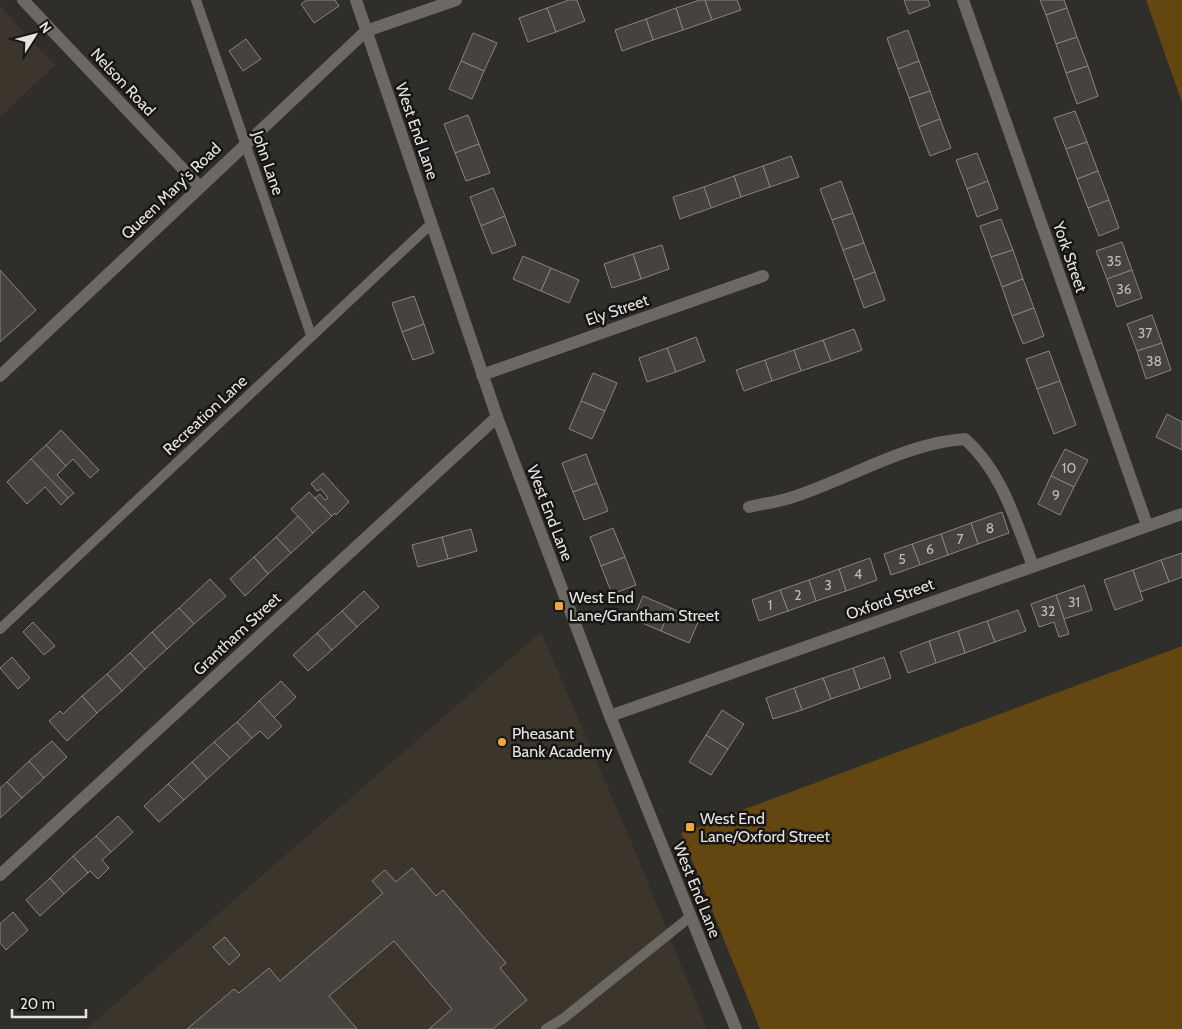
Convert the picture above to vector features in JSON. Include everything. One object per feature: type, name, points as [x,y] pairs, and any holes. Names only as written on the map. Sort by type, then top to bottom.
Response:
[{"type":"street","name":"Nelson Road","points":[[23,0],[200,187]]},
{"type":"street","name":"West End Lane","points":[[356,0],[497,417],[610,716],[736,1029]]},
{"type":"street","points":[[366,31],[456,0]]},
{"type":"street","name":"York Street","points":[[963,0],[1146,525]]},
{"type":"street","name":"Queen Mary's Road","points":[[0,376],[366,31]]},
{"type":"street","name":"Ely Street","points":[[482,374],[763,276]]},
{"type":"street","name":"Grantham Street","points":[[0,875],[497,417]]},
{"type":"street","points":[[748,508],[790,498],[908,452],[948,440],[965,438],[980,452],[1003,489],[1033,566]]},
{"type":"street","name":"Oxford Street","points":[[610,716],[1146,525],[1182,514]]},
{"type":"lane","name":"John Lane","points":[[196,0],[311,336]]},
{"type":"lane","name":"Recreation Lane","points":[[0,629],[431,224]]},
{"type":"lane","points":[[546,1029],[564,1018],[690,917]]},
{"type":"shaded area","points":[[1146,0],[1182,0],[1182,102]]},
{"type":"shaded area","points":[[0,6],[55,65],[0,117]]},
{"type":"shaded area","name":"Pheasant Bank Academy","points":[[541,632],[635,851],[707,1029],[86,1029]]},
{"type":"shaded area","points":[[1182,646],[1182,1029],[760,1029],[681,833]]},
{"type":"building","points":[[307,0],[335,0],[339,6],[314,23],[301,4]]},
{"type":"building","points":[[569,0],[577,0],[585,21],[556,32],[547,8]]},
{"type":"building","points":[[705,0],[712,20],[683,30],[676,8]]},
{"type":"building","points":[[705,0],[737,0],[741,10],[712,20]]},
{"type":"building","points":[[904,0],[928,0],[930,6],[909,14]]},
{"type":"building","points":[[1040,0],[1064,0],[1067,8],[1046,15]]},
{"type":"building","points":[[547,8],[556,32],[528,42],[519,18]]},
{"type":"building","points":[[676,8],[683,30],[653,40],[646,19]]},
{"type":"building","points":[[1067,8],[1077,37],[1056,44],[1046,15]]},
{"type":"building","points":[[646,19],[653,40],[622,51],[615,30]]},
{"type":"building","points":[[908,30],[919,61],[898,69],[887,38]]},
{"type":"building","points":[[473,33],[497,43],[484,71],[461,61]]},
{"type":"building","points":[[1077,37],[1088,66],[1066,73],[1056,44]]},
{"type":"building","points":[[246,39],[261,59],[243,71],[229,51]]},
{"type":"building","points":[[461,61],[484,71],[472,99],[449,89]]},
{"type":"building","points":[[919,61],[930,91],[909,98],[898,69]]},
{"type":"building","points":[[1088,66],[1098,96],[1077,104],[1066,73]]},
{"type":"building","points":[[930,91],[940,119],[919,127],[909,98]]},
{"type":"building","points":[[1075,111],[1087,142],[1066,149],[1054,118]]},
{"type":"building","points":[[468,115],[479,144],[455,153],[444,124]]},
{"type":"building","points":[[940,119],[951,148],[930,156],[919,127]]},
{"type":"building","points":[[1087,142],[1098,171],[1077,179],[1066,149]]},
{"type":"building","points":[[479,144],[490,173],[466,181],[455,153]]},
{"type":"building","points":[[977,153],[988,181],[967,189],[956,160]]},
{"type":"building","points":[[791,156],[799,177],[770,187],[763,166]]},
{"type":"building","points":[[763,166],[770,187],[741,197],[734,176]]},
{"type":"building","points":[[1098,171],[1109,200],[1088,208],[1077,179]]},
{"type":"building","points":[[734,176],[741,197],[711,208],[704,187]]},
{"type":"building","points":[[841,181],[853,213],[832,220],[820,189]]},
{"type":"building","points":[[988,181],[998,209],[977,217],[967,189]]},
{"type":"building","points":[[704,187],[711,208],[680,219],[673,197]]},
{"type":"building","points":[[493,188],[505,216],[481,226],[470,197]]},
{"type":"building","points":[[1109,200],[1119,228],[1099,236],[1088,208]]},
{"type":"building","points":[[853,213],[864,243],[843,250],[832,220]]},
{"type":"building","points":[[505,216],[516,245],[492,254],[481,226]]},
{"type":"building","points":[[1001,219],[1013,250],[991,257],[980,226]]},
{"type":"building","points":[[1122,242],[1132,270],[1107,279],[1096,251]]},
{"type":"building","points":[[864,243],[875,272],[854,280],[843,250]]},
{"type":"building","points":[[662,245],[669,269],[641,279],[633,254]]},
{"type":"building","points":[[1013,250],[1023,279],[1002,287],[991,257]]},
{"type":"building","points":[[633,254],[641,279],[612,288],[604,264]]},
{"type":"building","points":[[523,256],[551,268],[541,291],[513,279]]},
{"type":"building","points":[[551,268],[579,280],[569,303],[541,291]]},
{"type":"building","points":[[0,270],[36,310],[0,342]]},
{"type":"building","points":[[1132,270],[1142,298],[1117,307],[1107,279]]},
{"type":"building","points":[[875,272],[885,300],[864,308],[854,280]]},
{"type":"building","points":[[1023,279],[1034,308],[1012,316],[1002,287]]},
{"type":"building","points":[[414,296],[424,324],[402,332],[392,303]]},
{"type":"building","points":[[1034,308],[1044,336],[1023,344],[1012,316]]},
{"type":"building","points":[[1152,315],[1162,343],[1137,351],[1127,324]]},
{"type":"building","points":[[424,324],[434,353],[413,360],[402,332]]},
{"type":"building","points":[[854,329],[862,350],[831,361],[823,340]]},
{"type":"building","points":[[696,337],[705,361],[676,372],[667,348]]},
{"type":"building","points":[[823,340],[831,361],[801,371],[794,350]]},
{"type":"building","points":[[1162,343],[1171,370],[1146,379],[1137,351]]},
{"type":"building","points":[[667,348],[676,372],[647,382],[639,358]]},
{"type":"building","points":[[794,350],[801,371],[772,381],[765,360]]},
{"type":"building","points":[[1049,351],[1060,381],[1037,389],[1026,359]]},
{"type":"building","points":[[765,360],[772,381],[744,391],[736,370]]},
{"type":"building","points":[[593,373],[617,383],[605,411],[581,401]]},
{"type":"building","points":[[1060,381],[1076,425],[1054,434],[1037,389]]},
{"type":"building","points":[[581,401],[605,411],[592,439],[569,429]]},
{"type":"building","points":[[1167,414],[1182,422],[1182,450],[1156,437]]},
{"type":"building","points":[[61,430],[99,470],[90,478],[73,459],[66,466],[46,445]]},
{"type":"building","points":[[46,445],[66,466],[57,475],[74,493],[68,498],[31,459]]},
{"type":"building","points":[[1065,449],[1088,460],[1074,487],[1051,476]]},
{"type":"building","points":[[586,454],[597,483],[573,492],[562,463]]},
{"type":"building","points":[[31,459],[68,498],[61,505],[45,487],[27,504],[7,482]]},
{"type":"building","points":[[323,473],[349,502],[336,515],[335,513],[332,516],[315,498],[320,494],[325,500],[328,498],[321,489],[317,491],[311,484]]},
{"type":"building","points":[[1051,476],[1074,487],[1060,515],[1038,504]]},
{"type":"building","points":[[597,483],[608,511],[584,520],[573,492]]},
{"type":"building","points":[[309,492],[332,516],[313,533],[291,509]]},
{"type":"building","points":[[1002,512],[1009,533],[978,544],[971,523]]},
{"type":"building","points":[[298,516],[313,533],[291,553],[276,537]]},
{"type":"building","points":[[971,523],[978,544],[948,555],[941,534]]},
{"type":"building","points":[[613,528],[625,557],[601,566],[590,537]]},
{"type":"building","points":[[471,529],[477,551],[448,559],[442,537]]},
{"type":"building","points":[[941,534],[948,555],[920,565],[912,544]]},
{"type":"building","points":[[276,537],[291,553],[268,574],[254,557]]},
{"type":"building","points":[[442,537],[448,559],[418,567],[412,545]]},
{"type":"building","points":[[912,544],[920,565],[891,575],[884,554]]},
{"type":"building","points":[[1182,553],[1182,577],[1169,582],[1161,560]]},
{"type":"building","points":[[254,557],[268,574],[245,596],[230,579]]},
{"type":"building","points":[[625,557],[636,585],[612,594],[601,566]]},
{"type":"building","points":[[870,558],[877,580],[846,591],[839,569]]},
{"type":"building","points":[[1161,560],[1169,582],[1140,592],[1133,570]]},
{"type":"building","points":[[839,569],[846,591],[816,601],[809,580]]},
{"type":"building","points":[[1133,570],[1143,600],[1115,610],[1104,580]]},
{"type":"building","points":[[210,579],[226,596],[194,624],[179,608]]},
{"type":"building","points":[[809,580],[816,601],[788,611],[780,590]]},
{"type":"building","points":[[1084,585],[1092,610],[1064,619],[1056,595]]},
{"type":"building","points":[[780,590],[788,611],[759,621],[752,600]]},
{"type":"building","points":[[364,591],[379,607],[357,627],[342,611]]},
{"type":"building","points":[[1056,595],[1069,634],[1059,637],[1054,622],[1039,627],[1031,604]]},
{"type":"building","points":[[643,596],[671,608],[661,631],[633,619]]},
{"type":"building","points":[[179,608],[194,624],[167,649],[152,632]]},
{"type":"building","points":[[671,608],[699,620],[689,643],[661,631]]},
{"type":"building","points":[[1018,610],[1026,631],[995,642],[987,621]]},
{"type":"building","points":[[342,611],[357,627],[332,650],[317,633]]},
{"type":"building","points":[[987,621],[995,642],[965,653],[958,631]]},
{"type":"building","points":[[33,622],[55,646],[44,655],[23,632]]},
{"type":"building","points":[[958,631],[965,653],[936,663],[929,641]]},
{"type":"building","points":[[152,632],[167,649],[145,669],[130,653]]},
{"type":"building","points":[[317,633],[332,650],[308,671],[293,655]]},
{"type":"building","points":[[929,641],[936,663],[908,673],[900,652]]},
{"type":"building","points":[[130,653],[145,669],[122,691],[107,674]]},
{"type":"building","points":[[12,657],[30,678],[18,689],[0,668]]},
{"type":"building","points":[[884,657],[891,678],[860,689],[853,668]]},
{"type":"building","points":[[853,668],[860,689],[831,699],[823,678]]},
{"type":"building","points":[[107,674],[122,691],[97,713],[82,696]]},
{"type":"building","points":[[823,678],[831,699],[802,710],[794,688]]},
{"type":"building","points":[[281,681],[296,697],[274,718],[259,701]]},
{"type":"building","points":[[794,688],[802,710],[773,719],[766,698]]},
{"type":"building","points":[[82,696],[97,713],[67,741],[49,721],[60,711],[63,714]]},
{"type":"building","points":[[259,701],[282,726],[268,739],[260,731],[252,738],[237,722]]},
{"type":"building","points":[[722,710],[744,724],[728,749],[706,735]]},
{"type":"building","points":[[237,722],[252,738],[230,758],[214,742]]},
{"type":"building","points":[[706,735],[728,749],[711,775],[689,762]]},
{"type":"building","points":[[52,741],[67,757],[44,778],[29,761]]},
{"type":"building","points":[[214,742],[230,758],[207,779],[192,762]]},
{"type":"building","points":[[29,761],[44,778],[22,798],[7,782]]},
{"type":"building","points":[[192,762],[207,779],[184,800],[168,784]]},
{"type":"building","points":[[7,782],[22,798],[0,818],[0,788]]},
{"type":"building","points":[[168,784],[184,800],[159,822],[144,806]]},
{"type":"building","points":[[118,816],[133,832],[111,852],[96,836]]},
{"type":"building","points":[[96,836],[111,852],[102,860],[109,868],[98,879],[90,871],[88,873],[73,856]]},
{"type":"building","points":[[73,856],[88,873],[64,894],[50,878]]},
{"type":"building","points":[[412,868],[436,896],[443,890],[506,963],[500,968],[527,1000],[493,1029],[429,1029],[452,1009],[394,941],[329,996],[357,1029],[187,1029],[234,989],[239,993],[269,968],[280,981],[383,893],[372,881],[385,870],[396,882]]},
{"type":"building","points":[[50,878],[64,894],[40,916],[26,900]]},
{"type":"building","points":[[13,912],[28,930],[6,950],[0,943],[0,924]]},
{"type":"building","points":[[225,937],[240,955],[229,965],[213,947]]},
{"type":"place","name":"West End Lane/Grantham Street","points":[[559,606]]},
{"type":"place","name":"Pheasant Bank Academy","points":[[502,742]]},
{"type":"place","name":"West End Lane/Oxford Street","points":[[690,827]]}]
